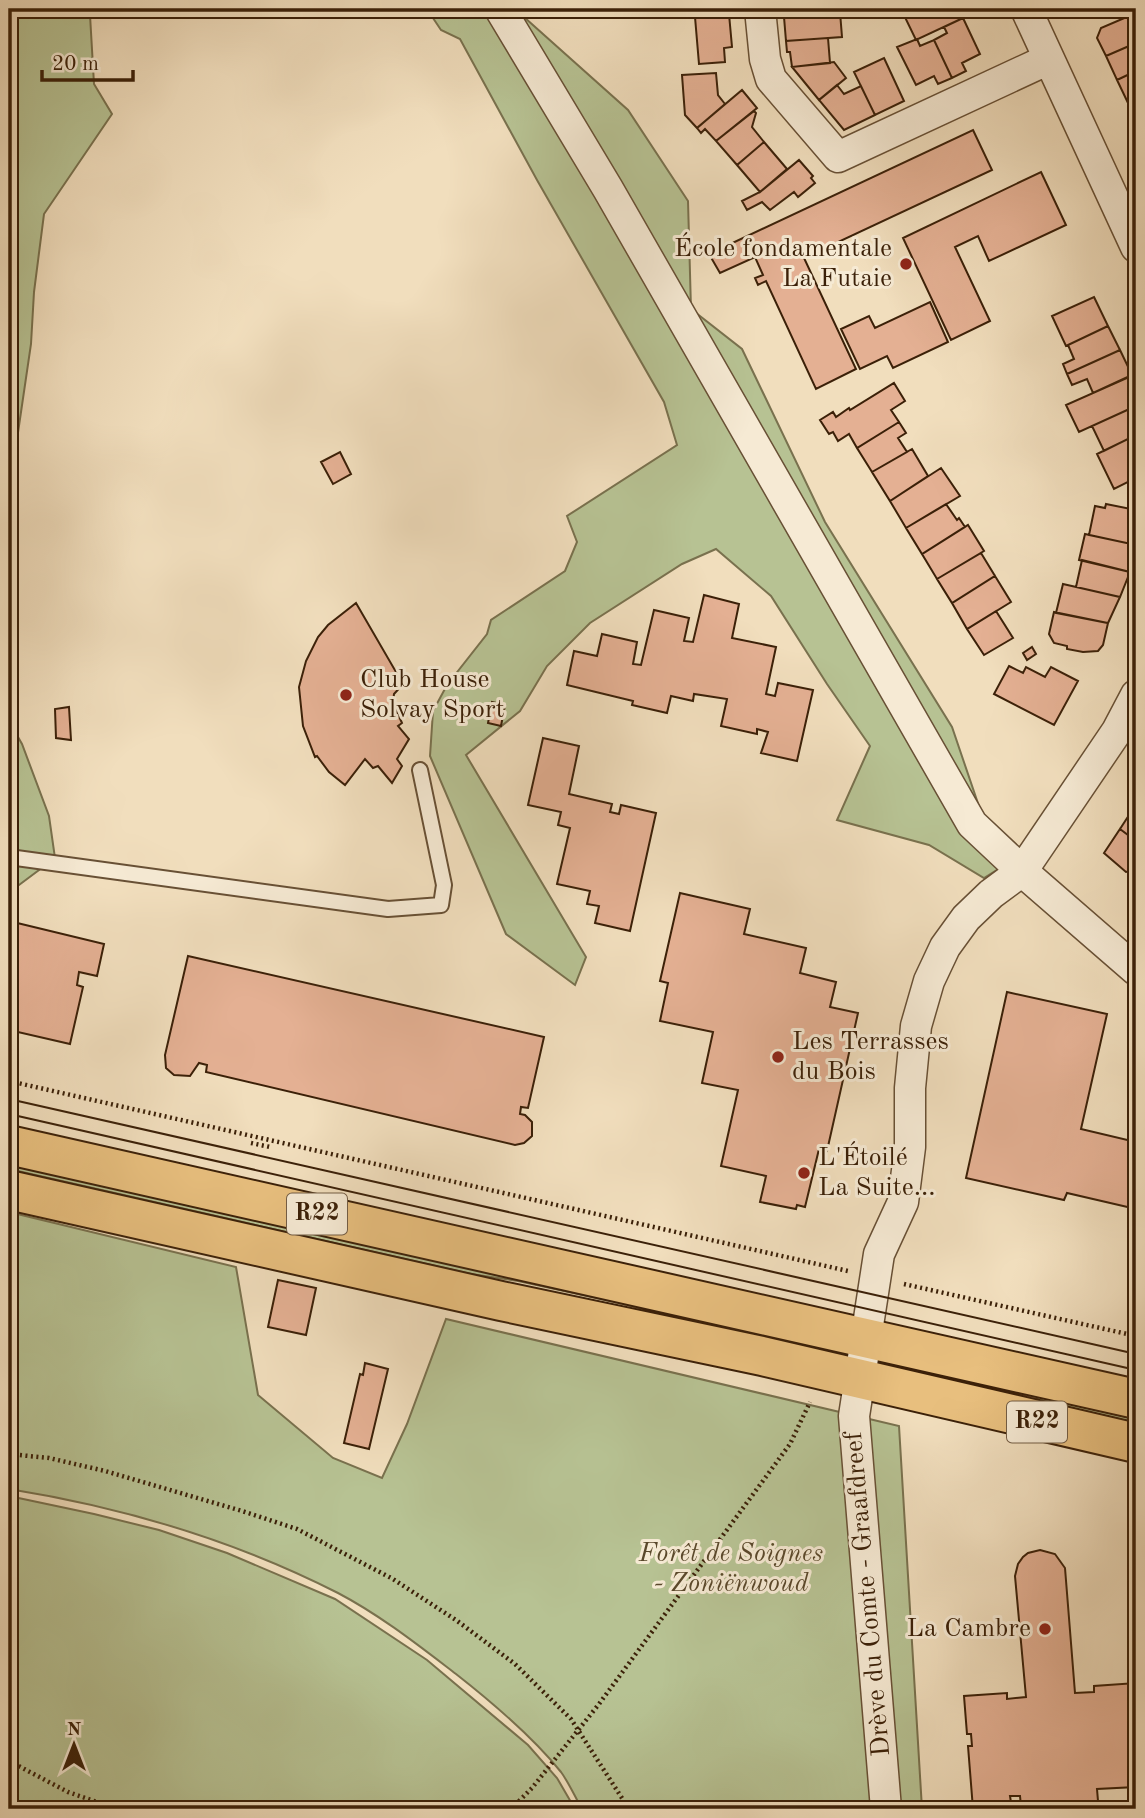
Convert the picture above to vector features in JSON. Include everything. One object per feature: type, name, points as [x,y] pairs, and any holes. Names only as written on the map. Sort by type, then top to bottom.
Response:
[{"type":"main road","name":"R22","points":[[9,1145],[1136,1399]]},
{"type":"main road","name":"R22","points":[[9,1190],[1136,1443]]},
{"type":"street","points":[[500,9],[608,189],[972,824],[1136,970]]},
{"type":"street","points":[[760,9],[765,60],[771,79],[838,157],[1049,60]]},
{"type":"street","points":[[1026,9],[1136,247]]},
{"type":"street","name":"Drève du Comte - Graafdreef","points":[[886,1809],[854,1416],[879,1254],[904,1202],[910,1147],[910,1088],[916,1026],[929,981],[945,947],[966,918],[991,894],[1022,871],[1127,736],[1136,695]]},
{"type":"lane","points":[[9,857],[388,909],[441,905],[444,885],[419,770]]},
{"type":"path","points":[[9,1081],[784,1258]]},
{"type":"path","points":[[251,1143],[270,1148]]},
{"type":"path","points":[[919,1287],[1136,1336]]},
{"type":"path","points":[[511,1809],[532,1788],[579,1729],[790,1444],[812,1398]]},
{"type":"path","points":[[9,1454],[49,1458],[105,1471],[297,1529],[393,1579],[456,1620],[514,1664],[579,1729],[629,1809]]},
{"type":"path","points":[[9,1761],[68,1793],[117,1809]]},
{"type":"green space","points":[[9,9],[84,9],[90,15],[94,84],[112,114],[44,214],[34,292],[31,344],[15,453],[9,471]]},
{"type":"green space","points":[[427,9],[515,9],[628,110],[688,201],[691,309],[742,349],[825,522],[952,727],[1000,868],[984,878],[929,845],[837,820],[870,746],[771,596],[716,549],[682,564],[590,623],[547,666],[520,711],[466,755],[586,957],[575,985],[506,934],[430,756],[433,711],[447,685],[487,634],[491,620],[565,571],[577,542],[567,516],[677,445],[664,402],[460,39],[441,30]]},
{"type":"green space","points":[[9,595],[13,617],[9,698]]},
{"type":"green space","points":[[9,698],[14,730],[22,744],[49,816],[55,858],[19,885],[9,884]]},
{"type":"green space","points":[[9,1159],[757,1333],[518,1281],[471,1274],[9,1169]]},
{"type":"green space","name":"Forêt de Soignes - Zoniënwoud","points":[[9,1212],[236,1267],[258,1395],[333,1458],[382,1478],[407,1424],[446,1319],[899,1426],[922,1809],[582,1809],[561,1772],[511,1720],[427,1652],[338,1593],[259,1557],[177,1528],[93,1506],[9,1489]]},
{"type":"green space","points":[[1038,1391],[1136,1413],[1136,1424],[1036,1403]]},
{"type":"green space","points":[[9,1496],[159,1530],[227,1553],[335,1599],[427,1660],[528,1745],[557,1778],[575,1809],[9,1809]]},
{"type":"building","points":[[680,9],[731,10],[729,14],[681,18]]},
{"type":"building","points":[[783,9],[838,9],[838,12],[784,17]]},
{"type":"building","points":[[901,9],[959,9],[963,18],[916,40]]},
{"type":"building","points":[[840,12],[842,37],[786,41],[784,17]]},
{"type":"building","points":[[1136,13],[1136,43],[1106,56],[1097,38],[1101,28]]},
{"type":"building","points":[[729,14],[732,47],[724,48],[725,62],[699,64],[695,17]]},
{"type":"building","points":[[963,18],[980,54],[962,63],[966,71],[952,78],[934,40],[947,33],[944,27]]},
{"type":"building","points":[[828,38],[830,63],[792,67],[786,41]]},
{"type":"building","points":[[917,39],[920,46],[934,40],[952,78],[938,84],[934,76],[916,85],[897,47]]},
{"type":"building","points":[[1136,43],[1136,71],[1117,80],[1106,56]]},
{"type":"building","points":[[884,58],[904,101],[875,115],[854,72]]},
{"type":"building","points":[[834,62],[846,78],[819,100],[792,67]]},
{"type":"building","points":[[1136,71],[1136,101],[1129,105],[1117,80]]},
{"type":"building","points":[[716,73],[718,95],[725,104],[697,128],[685,115],[682,75]]},
{"type":"building","points":[[837,85],[844,94],[861,86],[875,115],[844,130],[819,100]]},
{"type":"building","points":[[742,90],[757,108],[716,141],[705,129],[701,133],[697,128]]},
{"type":"building","points":[[754,111],[756,113],[752,127],[764,142],[737,165],[716,141]]},
{"type":"building","points":[[973,130],[992,170],[804,258],[856,369],[816,389],[766,281],[758,285],[755,278],[763,275],[755,257],[720,273],[709,254]]},
{"type":"building","points":[[764,142],[787,169],[760,192],[737,165]]},
{"type":"building","points":[[799,160],[813,176],[811,178],[815,183],[798,197],[794,192],[770,210],[762,202],[747,210],[742,201],[760,192]]},
{"type":"building","points":[[1041,172],[1066,225],[989,261],[978,236],[955,247],[990,321],[951,340],[903,238]]},
{"type":"building","points":[[1094,297],[1108,326],[1066,346],[1052,316]]},
{"type":"building","points":[[930,302],[948,342],[893,368],[887,356],[860,369],[841,329],[869,316],[875,328]]},
{"type":"building","points":[[1108,326],[1120,350],[1067,374],[1063,364],[1074,359],[1068,345]]},
{"type":"building","points":[[1120,350],[1132,375],[1093,393],[1087,379],[1072,385],[1067,374]]},
{"type":"building","points":[[1129,377],[1136,393],[1136,406],[1079,432],[1066,405]]},
{"type":"building","points":[[894,383],[905,401],[891,410],[899,422],[857,448],[849,434],[838,441],[833,432],[829,434],[820,420],[833,412],[836,417],[849,408],[850,410]]},
{"type":"building","points":[[1136,406],[1136,435],[1104,451],[1092,426]]},
{"type":"building","points":[[899,422],[906,433],[898,438],[907,452],[872,472],[857,448]]},
{"type":"building","points":[[1136,435],[1136,478],[1114,489],[1097,454]]},
{"type":"building","points":[[912,449],[928,476],[890,501],[872,472]]},
{"type":"building","points":[[340,452],[351,474],[333,484],[321,462]]},
{"type":"building","points":[[941,468],[960,496],[906,528],[890,501]]},
{"type":"building","points":[[946,504],[965,527],[922,554],[906,528]]},
{"type":"building","points":[[1106,504],[1136,510],[1136,545],[1089,535],[1095,506],[1105,508]]},
{"type":"building","points":[[968,525],[984,551],[937,579],[922,554]]},
{"type":"building","points":[[1085,534],[1136,545],[1130,572],[1079,560]]},
{"type":"building","points":[[981,553],[995,576],[952,603],[937,579]]},
{"type":"building","points":[[1082,560],[1130,572],[1120,597],[1076,587]]},
{"type":"building","points":[[995,576],[1011,602],[967,629],[952,603]]},
{"type":"building","points":[[1063,584],[1120,597],[1108,623],[1056,613]]},
{"type":"building","points":[[704,595],[739,604],[732,638],[776,647],[766,694],[775,696],[778,683],[813,690],[797,761],[761,753],[768,732],[757,729],[757,734],[721,726],[727,699],[694,694],[693,701],[671,696],[667,713],[632,705],[633,701],[567,685],[574,651],[597,656],[602,634],[637,642],[633,664],[641,665],[654,610],[689,618],[684,641],[693,642]]},
{"type":"building","name":"Club House Solvay Sport","points":[[356,603],[403,684],[394,694],[393,703],[402,723],[398,726],[409,739],[397,759],[402,766],[392,783],[378,766],[373,768],[365,759],[345,785],[315,757],[303,726],[299,687],[306,661],[318,637],[328,625]]},
{"type":"building","points":[[996,611],[1013,638],[984,655],[967,629]]},
{"type":"building","points":[[1054,612],[1108,623],[1103,645],[1098,651],[1083,652],[1054,643],[1049,634]]},
{"type":"building","points":[[1032,647],[1036,654],[1027,660],[1023,653]]},
{"type":"building","points":[[1009,666],[1023,673],[1026,667],[1045,677],[1051,667],[1078,681],[1054,725],[994,694]]},
{"type":"building","points":[[492,702],[505,705],[501,726],[488,723]]},
{"type":"building","points":[[69,707],[71,740],[56,738],[55,709]]},
{"type":"building","points":[[543,738],[579,746],[569,794],[612,804],[610,812],[619,814],[621,805],[656,813],[630,931],[595,923],[599,906],[587,904],[590,891],[557,884],[570,828],[558,825],[561,812],[528,805]]},
{"type":"building","points":[[1136,810],[1136,841],[1120,829],[1131,812]]},
{"type":"building","points":[[1120,829],[1136,841],[1136,870],[1126,872],[1104,853]]},
{"type":"building","name":"Les Terrasses du Bois","points":[[680,893],[750,909],[744,934],[806,948],[800,973],[836,982],[830,1007],[858,1013],[827,1151],[819,1149],[805,1207],[797,1205],[796,1209],[760,1202],[766,1176],[721,1166],[738,1090],[702,1083],[713,1032],[660,1021],[668,983],[660,981]]},
{"type":"building","points":[[9,921],[104,944],[97,976],[79,972],[77,985],[83,987],[70,1044],[9,1030]]},
{"type":"building","points":[[188,956],[544,1037],[528,1108],[521,1107],[520,1114],[532,1122],[532,1136],[524,1143],[515,1145],[206,1072],[207,1065],[199,1063],[190,1076],[174,1075],[166,1068],[165,1055]]},
{"type":"building","points":[[1007,992],[1107,1014],[1081,1129],[1136,1142],[1136,1209],[1067,1193],[1064,1200],[966,1178]]},
{"type":"building","points":[[278,1280],[316,1288],[306,1335],[268,1327]]},
{"type":"building","points":[[365,1363],[388,1369],[369,1449],[344,1443]]},
{"type":"building","name":"La Cambre","points":[[1040,1550],[1055,1554],[1065,1568],[1075,1693],[1094,1692],[1094,1686],[1136,1683],[1136,1787],[1097,1789],[1098,1801],[1082,1803],[1083,1809],[1036,1809],[1036,1806],[1021,1806],[1020,1796],[1010,1796],[1012,1809],[973,1809],[968,1746],[972,1746],[971,1734],[967,1734],[964,1696],[1007,1693],[1007,1699],[1026,1697],[1015,1576],[1023,1557]]},
{"type":"tram line","points":[[9,1099],[1136,1354]]},
{"type":"tram line","points":[[9,1114],[1136,1370]]},
{"type":"place","name":"École fondamentale La Futaie","points":[[906,264]]},
{"type":"place","name":"Club House Solvay Sport","points":[[346,695]]},
{"type":"place","name":"Les Terrasses du Bois","points":[[778,1057]]},
{"type":"place","name":"L'Étoilé La Suite...","points":[[804,1173]]},
{"type":"place","name":"La Cambre","points":[[1045,1629]]}]
